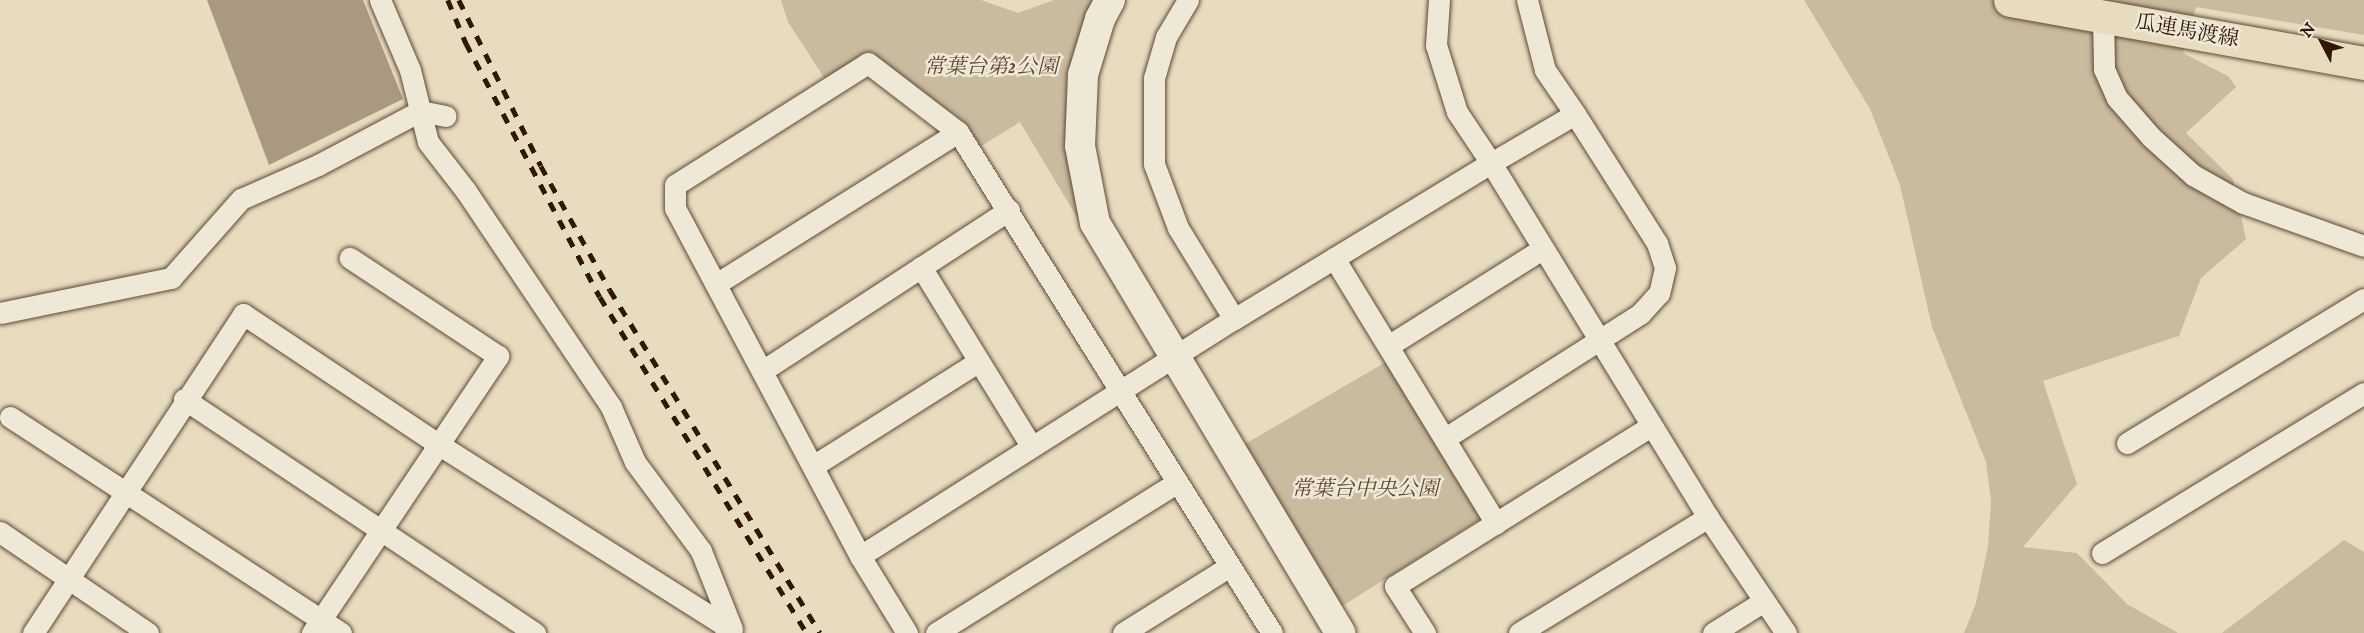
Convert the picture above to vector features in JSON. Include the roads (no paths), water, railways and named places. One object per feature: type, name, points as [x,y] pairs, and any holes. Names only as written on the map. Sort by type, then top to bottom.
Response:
[{"type":"main road","name":"瓜連馬渡線","points":[[2010,0],[2364,63]]},
{"type":"street","points":[[380,0],[410,70],[420,111],[434,151],[466,191],[605,397],[635,462],[701,551],[731,631]]},
{"type":"street","points":[[1110,0],[1100,19],[1083,75],[1080,146],[1095,223],[1340,633]]},
{"type":"street","points":[[1188,0],[1166,37],[1154,78],[1154,164],[1178,228],[1234,319]]},
{"type":"street","points":[[1439,0],[1436,45],[1457,112],[1491,163],[1708,517],[1786,633]]},
{"type":"street","points":[[1444,438],[1640,314],[1659,293],[1665,268],[1657,243],[1545,70],[1527,0]]},
{"type":"street","points":[[2103,15],[2104,69],[2117,98],[2151,137],[2193,175],[2243,203],[2364,246]]},
{"type":"street","points":[[907,633],[860,556],[675,208],[675,185],[868,63],[958,132],[1272,633]]},
{"type":"street","points":[[0,313],[171,278],[241,199],[318,165],[420,111],[446,116]]},
{"type":"street","points":[[860,556],[1173,356],[1575,114]]},
{"type":"street","points":[[716,284],[958,132]]},
{"type":"street","points":[[762,371],[1009,210]]},
{"type":"street","points":[[1388,346],[1542,249]]},
{"type":"street","points":[[316,626],[498,356],[350,258]]},
{"type":"street","points":[[1334,258],[1496,523]]},
{"type":"street","points":[[921,267],[1031,446]]},
{"type":"street","points":[[2127,443],[2364,299]]},
{"type":"street","points":[[33,633],[128,493],[184,399],[243,314],[438,444],[731,631]]},
{"type":"street","points":[[813,466],[979,361]]},
{"type":"street","points":[[2102,554],[2364,393]]},
{"type":"street","points":[[184,399],[535,633]]},
{"type":"street","points":[[10,417],[128,493],[316,626],[340,633]]},
{"type":"street","points":[[1425,633],[1395,586],[1652,426]]},
{"type":"street","points":[[936,633],[1178,482]]},
{"type":"street","points":[[1519,633],[1708,517]]},
{"type":"street","points":[[0,532],[148,633]]},
{"type":"street","points":[[1123,633],[1230,566]]},
{"type":"street","points":[[1713,633],[1764,601]]},
{"type":"railway","points":[[448,0],[466,43],[600,297],[807,633]]},
{"type":"railway","points":[[459,0],[541,166],[610,290],[820,633]]},
{"type":"park label","name":"常葉台第2公園","points":[[991,67]]},
{"type":"park label","name":"常葉台中央公園","points":[[1365,489]]}]
